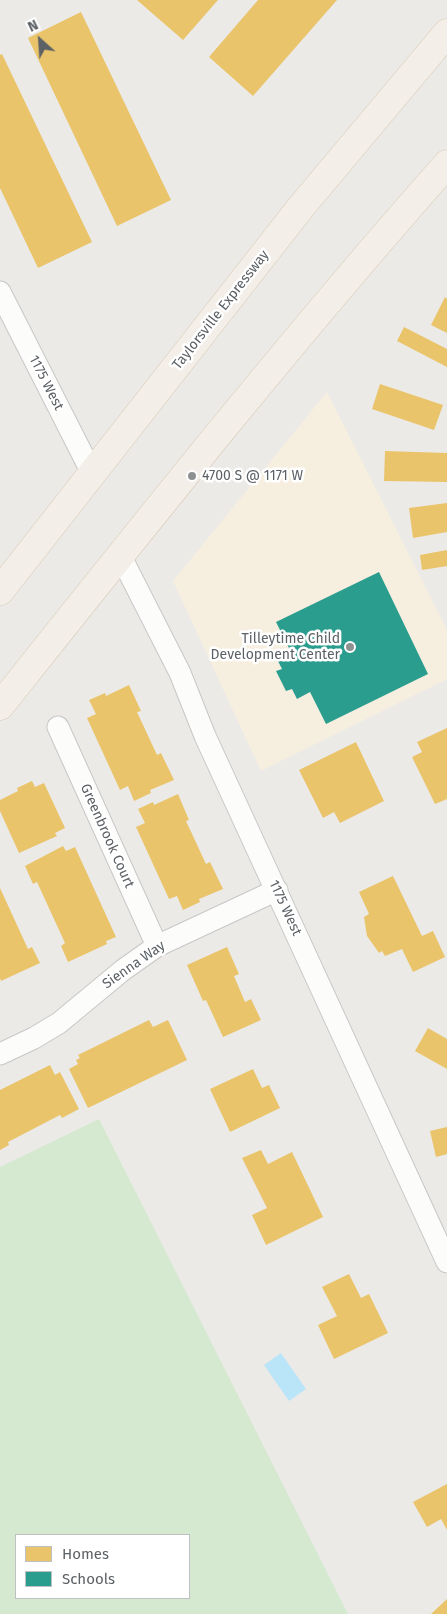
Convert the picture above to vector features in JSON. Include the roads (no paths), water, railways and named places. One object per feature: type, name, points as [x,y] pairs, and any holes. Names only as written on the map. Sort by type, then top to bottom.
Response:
[{"type":"main road","name":"Taylorsville Expressway","points":[[0,591],[93,475],[301,207],[447,33]]},
{"type":"main road","points":[[0,706],[340,287],[447,164]]},
{"type":"street","name":"1175 West","points":[[0,292],[93,475]]},
{"type":"street","name":"1175 West","points":[[120,556],[180,674],[205,736],[447,1262]]},
{"type":"street","name":"Greenbrook Court","points":[[58,727],[157,946]]},
{"type":"street","name":"Sienna Way","points":[[0,1054],[34,1038],[59,1023],[123,970],[157,946],[277,890]]},
{"type":"water","points":[[281,1353],[306,1389],[289,1401],[264,1365]]},
{"type":"place","name":"4700 S @ 1171 W","points":[[192,476]]},
{"type":"place","name":"Tilleytime Child Development Center","points":[[350,647]]}]
